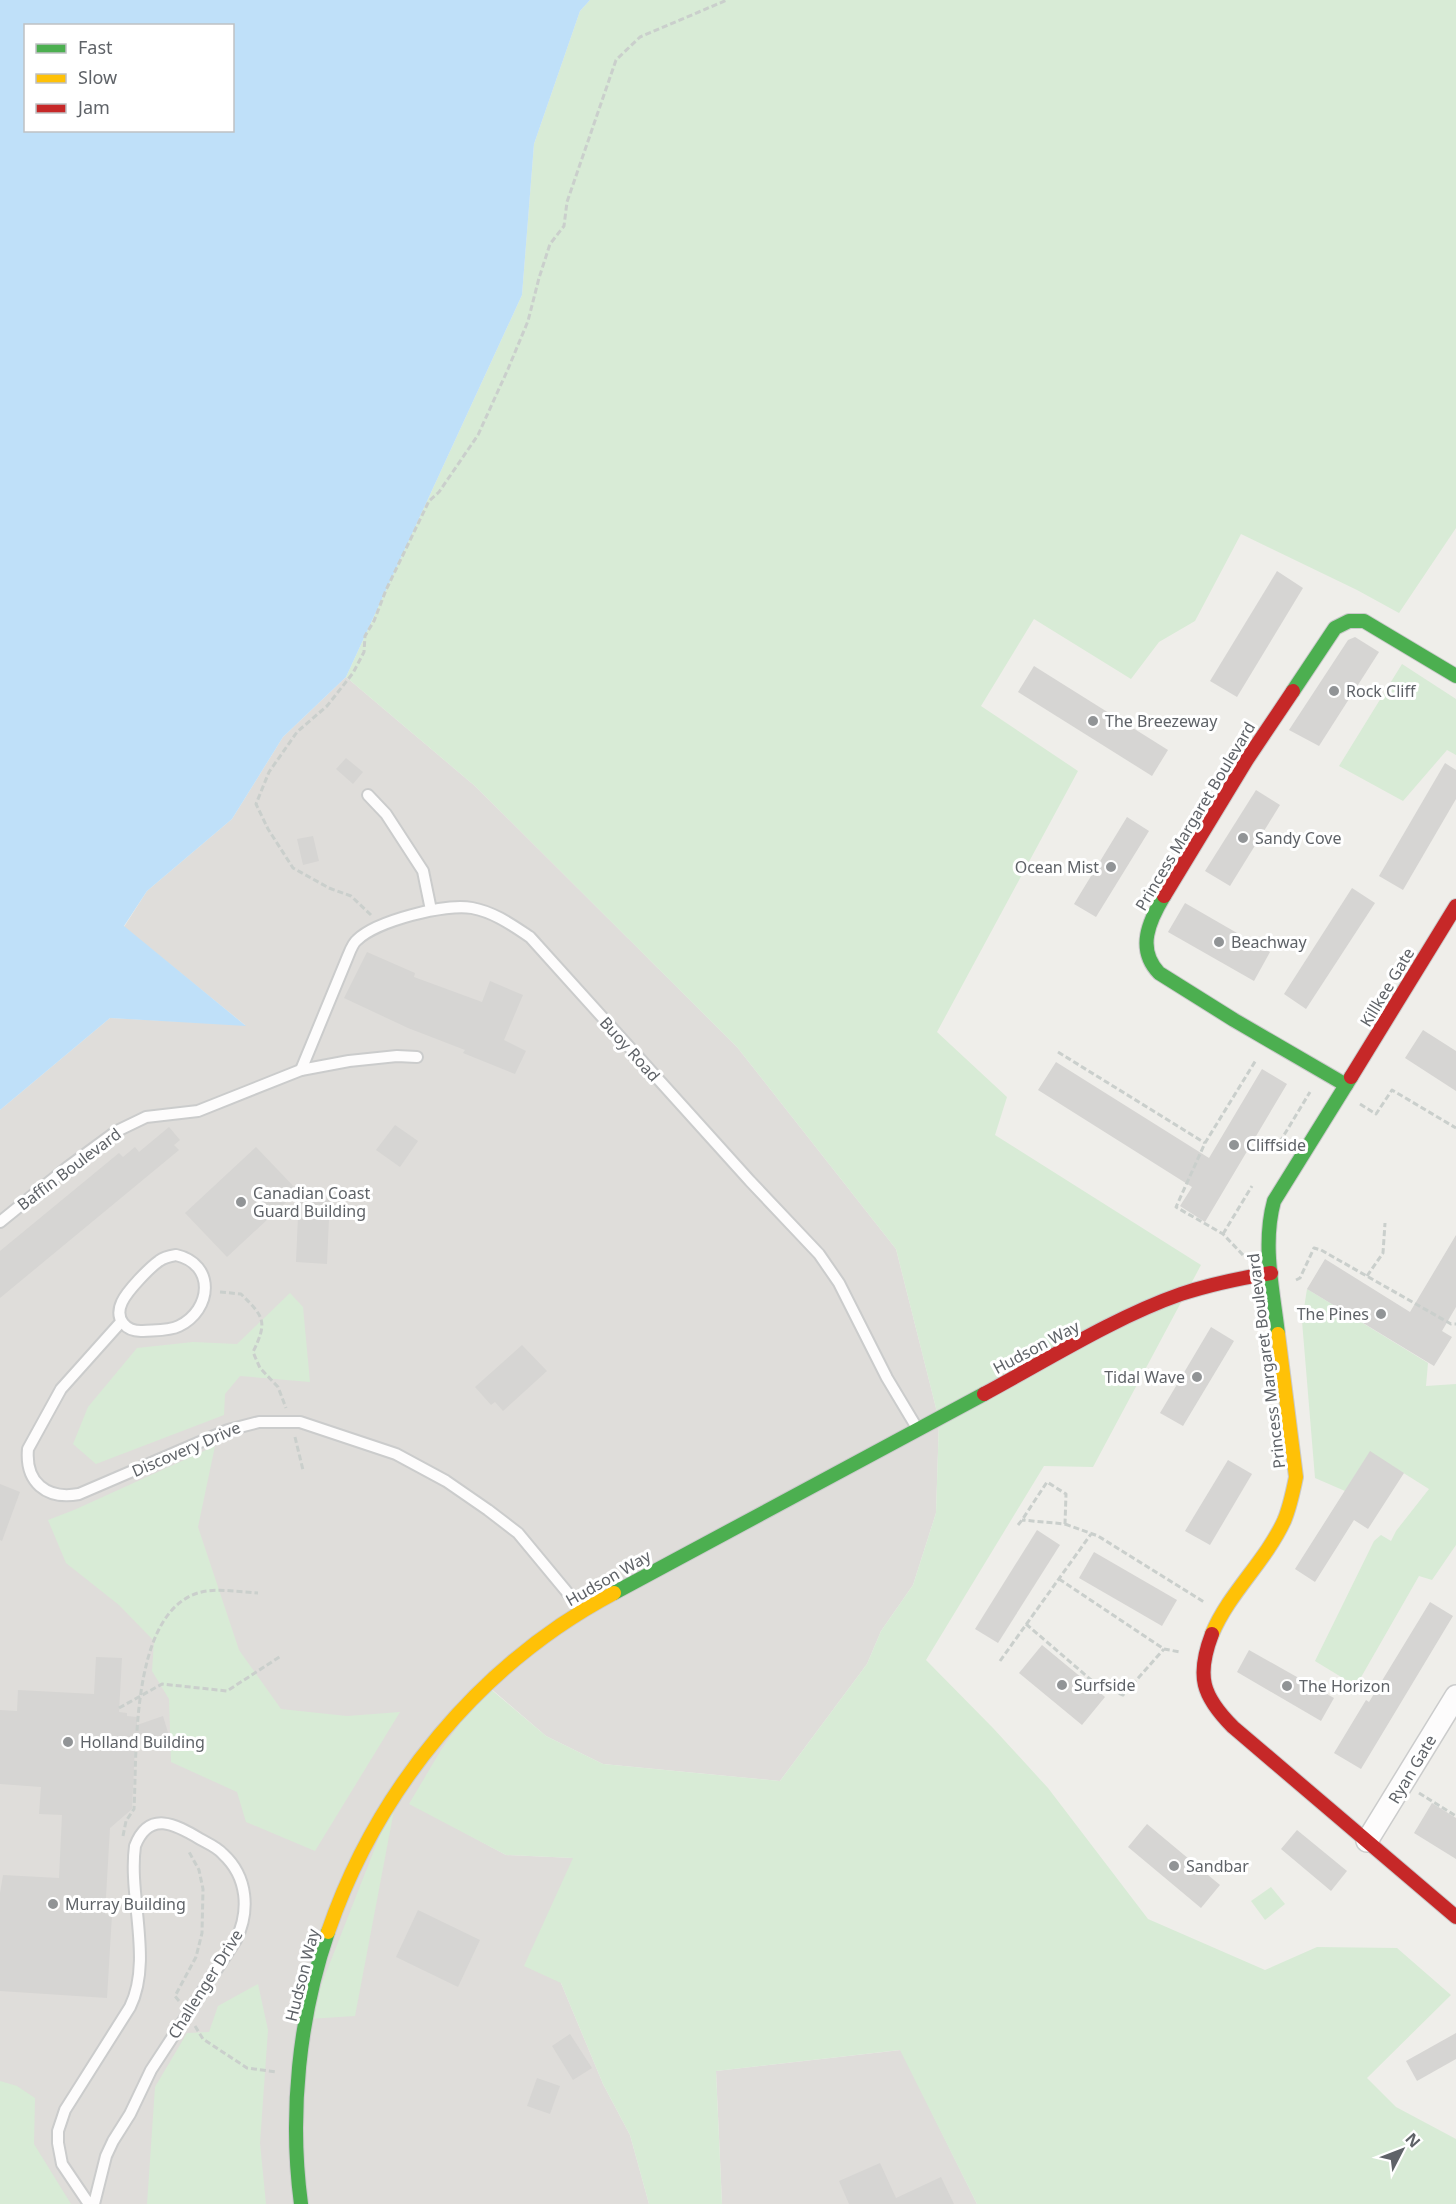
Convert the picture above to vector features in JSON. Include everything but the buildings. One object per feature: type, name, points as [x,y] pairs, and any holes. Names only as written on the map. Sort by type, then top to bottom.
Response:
[{"type":"street","name":"Princess Margaret Boulevard","points":[[1456,676],[1364,621],[1352,620],[1335,628],[1246,762],[1153,915],[1147,928],[1146,951],[1149,963],[1159,973],[1346,1085],[1274,1201],[1269,1220],[1268,1251],[1296,1477],[1292,1503],[1281,1528],[1238,1591],[1209,1640],[1204,1655],[1203,1673],[1206,1693],[1216,1710],[1233,1727],[1456,1917]]},
{"type":"street","name":"Killkee Gate","points":[[1346,1085],[1456,906]]},
{"type":"street","name":"Hudson Way","points":[[301,2204],[296,2140],[297,2109],[303,2039],[320,1956],[345,1888],[386,1807],[411,1770],[478,1693],[520,1656],[581,1610],[917,1428],[1167,1298],[1203,1286],[1272,1280]]},
{"type":"street","name":"Ryan Gate","points":[[1367,1841],[1456,1696]]},
{"type":"lane","points":[[368,795],[386,814],[423,871],[431,910]]},
{"type":"lane","name":"Buoy Road","points":[[301,1070],[348,956],[357,940],[381,925],[438,908],[472,908],[505,920],[530,937],[742,1173],[819,1254],[839,1283],[887,1378],[917,1428]]},
{"type":"lane","name":"Baffin Boulevard","points":[[0,1222],[117,1131],[146,1116],[198,1112],[301,1070],[349,1061],[397,1056],[417,1057]]},
{"type":"lane","name":"Discovery Drive","points":[[206,1291],[205,1279],[196,1264],[186,1257],[176,1255],[158,1261],[130,1291],[122,1302],[121,1322],[62,1389],[28,1449],[29,1471],[35,1482],[44,1490],[67,1497],[79,1494],[228,1430],[259,1422],[292,1422],[320,1428],[396,1454],[446,1481],[518,1533],[581,1610]]},
{"type":"lane","points":[[121,1322],[134,1331],[179,1326],[189,1319],[203,1301],[206,1291]]},
{"type":"lane","name":"Challenger Drive","points":[[94,2204],[106,2156],[113,2141],[130,2114],[151,2070],[240,1930],[245,1909],[243,1888],[235,1868],[223,1853],[171,1823],[149,1827],[136,1842]]},
{"type":"lane","points":[[89,2204],[62,2164],[58,2131],[65,2110],[130,2007],[136,1992],[139,1958],[134,1853],[136,1842]]},
{"type":"path","points":[[381,925],[351,896],[329,888],[293,868],[268,829],[256,804],[269,772],[297,732],[327,706],[353,673],[364,652],[365,636],[429,501],[439,492],[478,435],[528,321],[550,244],[564,226],[567,202],[616,60],[640,37],[727,0]]},
{"type":"path","points":[[1058,1052],[1206,1143]]},
{"type":"path","points":[[1245,1258],[1223,1234],[1176,1208],[1206,1143],[1256,1060]]},
{"type":"path","points":[[1360,1104],[1376,1114],[1392,1090],[1456,1128]]},
{"type":"path","points":[[1367,1276],[1383,1253],[1385,1223]]},
{"type":"path","points":[[1272,1280],[1300,1278],[1314,1248],[1451,1324],[1456,1324]]},
{"type":"path","points":[[206,1291],[241,1294],[258,1311],[263,1331],[253,1352],[260,1368],[278,1388],[292,1422],[303,1470]]},
{"type":"path","points":[[1018,1526],[1047,1482],[1066,1494],[1065,1524]]},
{"type":"path","points":[[1022,1520],[1065,1524],[1091,1534],[1205,1603]]},
{"type":"path","points":[[1000,1661],[1091,1534]]},
{"type":"path","points":[[1059,1579],[1164,1649],[1180,1652]]},
{"type":"path","points":[[136,1842],[123,1844],[123,1836],[126,1821],[134,1809],[140,1696],[146,1660],[167,1615],[189,1596],[207,1590],[258,1593]]},
{"type":"path","points":[[1026,1624],[1097,1685],[1123,1695],[1164,1649]]},
{"type":"path","points":[[119,1708],[162,1684],[227,1690],[281,1656]]},
{"type":"path","points":[[1417,1792],[1456,1816]]},
{"type":"path","points":[[184,1843],[199,1870],[203,1889],[202,1933],[196,1957],[175,1996],[203,2039],[247,2068],[279,2072]]},
{"type":"shaded area","points":[[346,677],[475,786],[737,1047],[896,1249],[939,1420],[936,1513],[913,1585],[881,1631],[867,1664],[780,1781],[603,1764],[546,1736],[488,1686],[410,1803],[506,1855],[574,1858],[561,1983],[603,2084],[630,2135],[649,2204],[0,2204],[0,1110],[110,1018],[245,1025],[124,927],[147,891],[232,819],[283,737]]},
{"type":"shaded area","points":[[901,2050],[977,2204],[722,2204],[716,2071]]},
{"type":"green space","points":[[590,0],[1456,0],[1456,528],[1399,613],[1241,534],[1195,621],[1159,642],[1131,679],[1034,619],[981,706],[1078,771],[937,1032],[1007,1097],[995,1135],[1201,1265],[1093,1467],[1044,1466],[926,1660],[1048,1788],[1148,1919],[1265,1970],[1317,1947],[1397,1948],[1451,1995],[1367,2078],[1396,2107],[1456,2139],[1456,2204],[977,2204],[900,2050],[716,2071],[722,2204],[649,2204],[630,2135],[603,2084],[561,1983],[524,1966],[573,1858],[506,1855],[409,1804],[441,1750],[487,1686],[546,1736],[603,1764],[780,1781],[867,1664],[881,1631],[913,1585],[936,1513],[939,1420],[896,1249],[737,1047],[475,786],[346,677],[522,295],[534,144],[580,11]]},
{"type":"green space","points":[[1402,664],[1456,699],[1456,755],[1447,750],[1403,801],[1339,766]]},
{"type":"green space","points":[[1307,1289],[1428,1363],[1426,1386],[1456,1384],[1456,1545],[1432,1580],[1419,1576],[1356,1686],[1315,1661],[1374,1541],[1381,1535],[1391,1541],[1396,1531],[1429,1489],[1370,1452],[1345,1491],[1315,1478],[1302,1321]]},
{"type":"green space","points":[[290,1293],[303,1307],[310,1382],[240,1376],[225,1394],[224,1415],[96,1464],[73,1444],[88,1407],[137,1348],[193,1342],[237,1344]]},
{"type":"green space","points":[[215,1446],[198,1527],[239,1650],[281,1709],[347,1716],[400,1712],[315,1851],[246,1822],[237,1792],[171,1762],[169,1699],[152,1671],[154,1641],[119,1605],[66,1563],[48,1520]]},
{"type":"green space","points":[[398,1789],[355,2016],[308,2019]]},
{"type":"green space","points":[[1271,1887],[1285,1904],[1265,1920],[1251,1901]]},
{"type":"green space","points":[[258,1984],[268,2030],[260,2143],[266,2204],[147,2204],[155,2087],[187,2033],[209,2032],[218,2006]]},
{"type":"green space","points":[[0,2081],[17,2086],[35,2098],[34,2144],[71,2204],[0,2204]]},
{"type":"water","points":[[0,0],[590,0],[580,11],[534,144],[522,295],[346,677],[283,737],[232,819],[147,891],[124,926],[246,1026],[110,1018],[0,1110]]},
{"type":"traffic: fast","points":[[1293,691],[1335,628],[1349,621],[1364,621],[1456,676]]},
{"type":"traffic: fast","points":[[1164,896],[1147,935],[1148,954],[1159,973],[1346,1085]]},
{"type":"traffic: fast","points":[[1278,1334],[1269,1251],[1274,1201],[1351,1077]]},
{"type":"traffic: fast","points":[[614,1593],[984,1394]]},
{"type":"traffic: fast","points":[[301,2204],[296,2136],[299,2066],[310,1998],[328,1932]]},
{"type":"traffic: slow","points":[[1212,1634],[1228,1605],[1276,1536],[1286,1516],[1294,1488],[1296,1477],[1278,1334]]},
{"type":"traffic: slow","points":[[328,1932],[349,1879],[375,1829],[405,1781],[439,1736],[478,1694],[520,1656],[565,1622],[614,1593]]},
{"type":"traffic: jam","points":[[1164,896],[1246,761],[1293,691]]},
{"type":"traffic: jam","points":[[1351,1077],[1456,906]]},
{"type":"traffic: jam","points":[[984,1394],[1106,1327],[1156,1304],[1204,1287],[1271,1273]]},
{"type":"traffic: jam","points":[[1212,1634],[1203,1674],[1209,1695],[1223,1716],[1456,1917]]},
{"type":"place","name":"Rock Cliff","points":[[1334,691]]},
{"type":"place","name":"The Breezeway","points":[[1093,721]]},
{"type":"place","name":"Sandy Cove","points":[[1243,838]]},
{"type":"place","name":"Ocean Mist","points":[[1111,867]]},
{"type":"place","name":"Beachway","points":[[1219,942]]},
{"type":"place","name":"Cliffside","points":[[1234,1145]]},
{"type":"place","name":"Canadian Coast Guard Building","points":[[241,1202]]},
{"type":"place","name":"The Pines","points":[[1381,1314]]},
{"type":"place","name":"Tidal Wave","points":[[1197,1377]]},
{"type":"place","name":"Surfside","points":[[1062,1685]]},
{"type":"place","name":"The Horizon","points":[[1287,1686]]},
{"type":"place","name":"Holland Building","points":[[68,1742]]},
{"type":"place","name":"Sandbar","points":[[1174,1866]]},
{"type":"place","name":"Murray Building","points":[[53,1904]]}]
